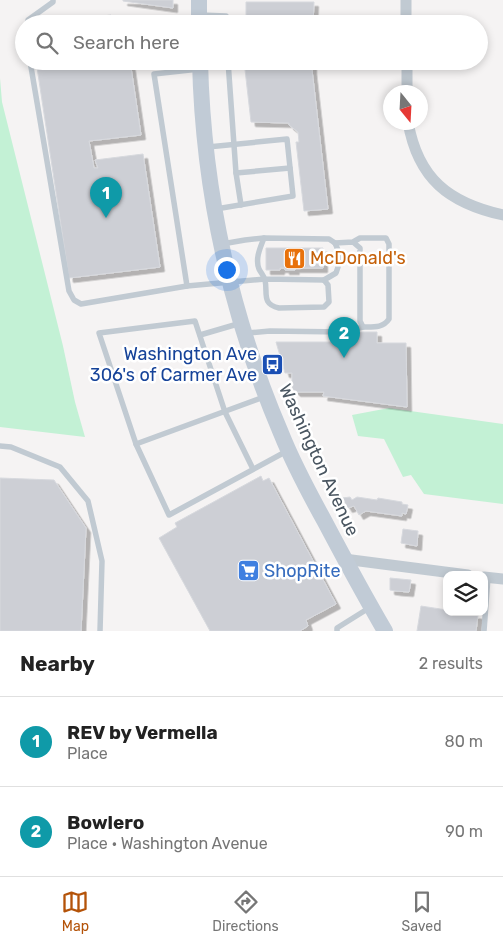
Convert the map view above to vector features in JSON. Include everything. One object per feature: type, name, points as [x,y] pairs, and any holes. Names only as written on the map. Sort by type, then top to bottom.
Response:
[{"type":"main road","name":"Washington Avenue","points":[[200,70],[206,147],[215,209],[221,244],[243,328],[266,397],[288,450],[344,559],[385,631]]},
{"type":"street","points":[[406,0],[406,15]]},
{"type":"street","points":[[407,70],[407,85]]},
{"type":"street","points":[[410,130],[421,162],[444,191],[482,210],[503,215]]},
{"type":"street","points":[[344,559],[443,572]]},
{"type":"street","points":[[488,577],[503,579]]},
{"type":"lane","points":[[35,15],[53,2],[53,0]]},
{"type":"lane","points":[[199,13],[217,15]]},
{"type":"lane","points":[[32,70],[69,291],[74,300],[81,304],[187,286],[265,279],[324,280],[336,273],[338,268],[338,250],[329,239],[264,238],[221,244]]},
{"type":"lane","points":[[174,70],[154,74],[187,286]]},
{"type":"lane","points":[[229,70],[236,173],[241,205]]},
{"type":"lane","points":[[206,147],[287,139],[293,196],[215,209]]},
{"type":"lane","points":[[236,173],[290,168]]},
{"type":"lane","points":[[264,238],[258,253],[258,267],[265,279],[268,303],[273,307],[324,307],[329,302],[328,285],[324,280]]},
{"type":"lane","points":[[200,335],[243,328],[270,331],[342,332],[363,327],[381,326],[386,323],[389,319],[389,244],[386,238],[360,238],[353,242],[334,243]]},
{"type":"lane","points":[[353,242],[360,248],[360,321],[363,327]]},
{"type":"lane","points":[[253,469],[225,412],[195,321],[99,333],[136,444],[169,515],[288,450]]},
{"type":"lane","points":[[136,444],[266,397]]},
{"type":"lane","points":[[0,446],[11,447],[60,467],[88,501],[102,561],[100,631]]},
{"type":"lane","points":[[337,631],[337,628],[371,607]]},
{"type":"lane","points":[[484,631],[485,616]]},
{"type":"green space","points":[[0,78],[2,102],[85,437],[0,427]]},
{"type":"green space","points":[[389,408],[503,424],[503,504],[424,494],[411,475],[403,477],[384,439],[358,436],[352,415]]},
{"type":"building","points":[[173,0],[173,8],[123,1]]},
{"type":"building","points":[[246,2],[314,2],[313,15],[246,15]]},
{"type":"building","points":[[37,70],[131,70],[141,135],[89,141],[94,168],[98,168],[95,160],[143,154],[160,267],[69,278]]},
{"type":"building","points":[[245,70],[312,70],[328,209],[304,211],[296,142],[299,142],[298,132],[289,123],[251,122]]},
{"type":"building","name":"McDonald's","points":[[266,248],[323,248],[323,268],[294,268],[295,270],[285,270],[285,268],[280,268],[280,270],[266,270]]},
{"type":"building","points":[[356,332],[377,332],[377,343],[406,343],[407,407],[323,396],[324,392],[296,392],[292,388],[292,373],[285,373],[276,342],[340,342],[340,338]]},
{"type":"building","name":"ShopRite","points":[[261,476],[263,481],[269,478],[336,604],[306,620],[308,626],[300,631],[210,631],[159,538],[177,527],[175,523]]},
{"type":"building","points":[[0,478],[54,480],[86,528],[81,631],[0,631]]},
{"type":"building","points":[[350,497],[352,500],[357,497],[377,500],[378,498],[402,502],[402,504],[408,505],[406,514],[402,513],[402,516],[366,511],[359,515],[354,506],[348,508],[342,498]]},
{"type":"building","points":[[403,529],[418,531],[417,546],[401,543]]},
{"type":"building","points":[[390,578],[411,580],[409,592],[390,590]]},
{"type":"building","points":[[421,606],[443,609],[443,616],[478,616],[476,631],[417,631]]},
{"type":"place","name":"REV by Vermella","points":[[106,218]]},
{"type":"place","name":"McDonald's","points":[[294,258]]},
{"type":"place","name":"Bowlero","points":[[344,358]]},
{"type":"place","name":"Washington Ave 306's of Carmer Ave","points":[[273,364]]},
{"type":"place","name":"ShopRite","points":[[248,571]]}]
